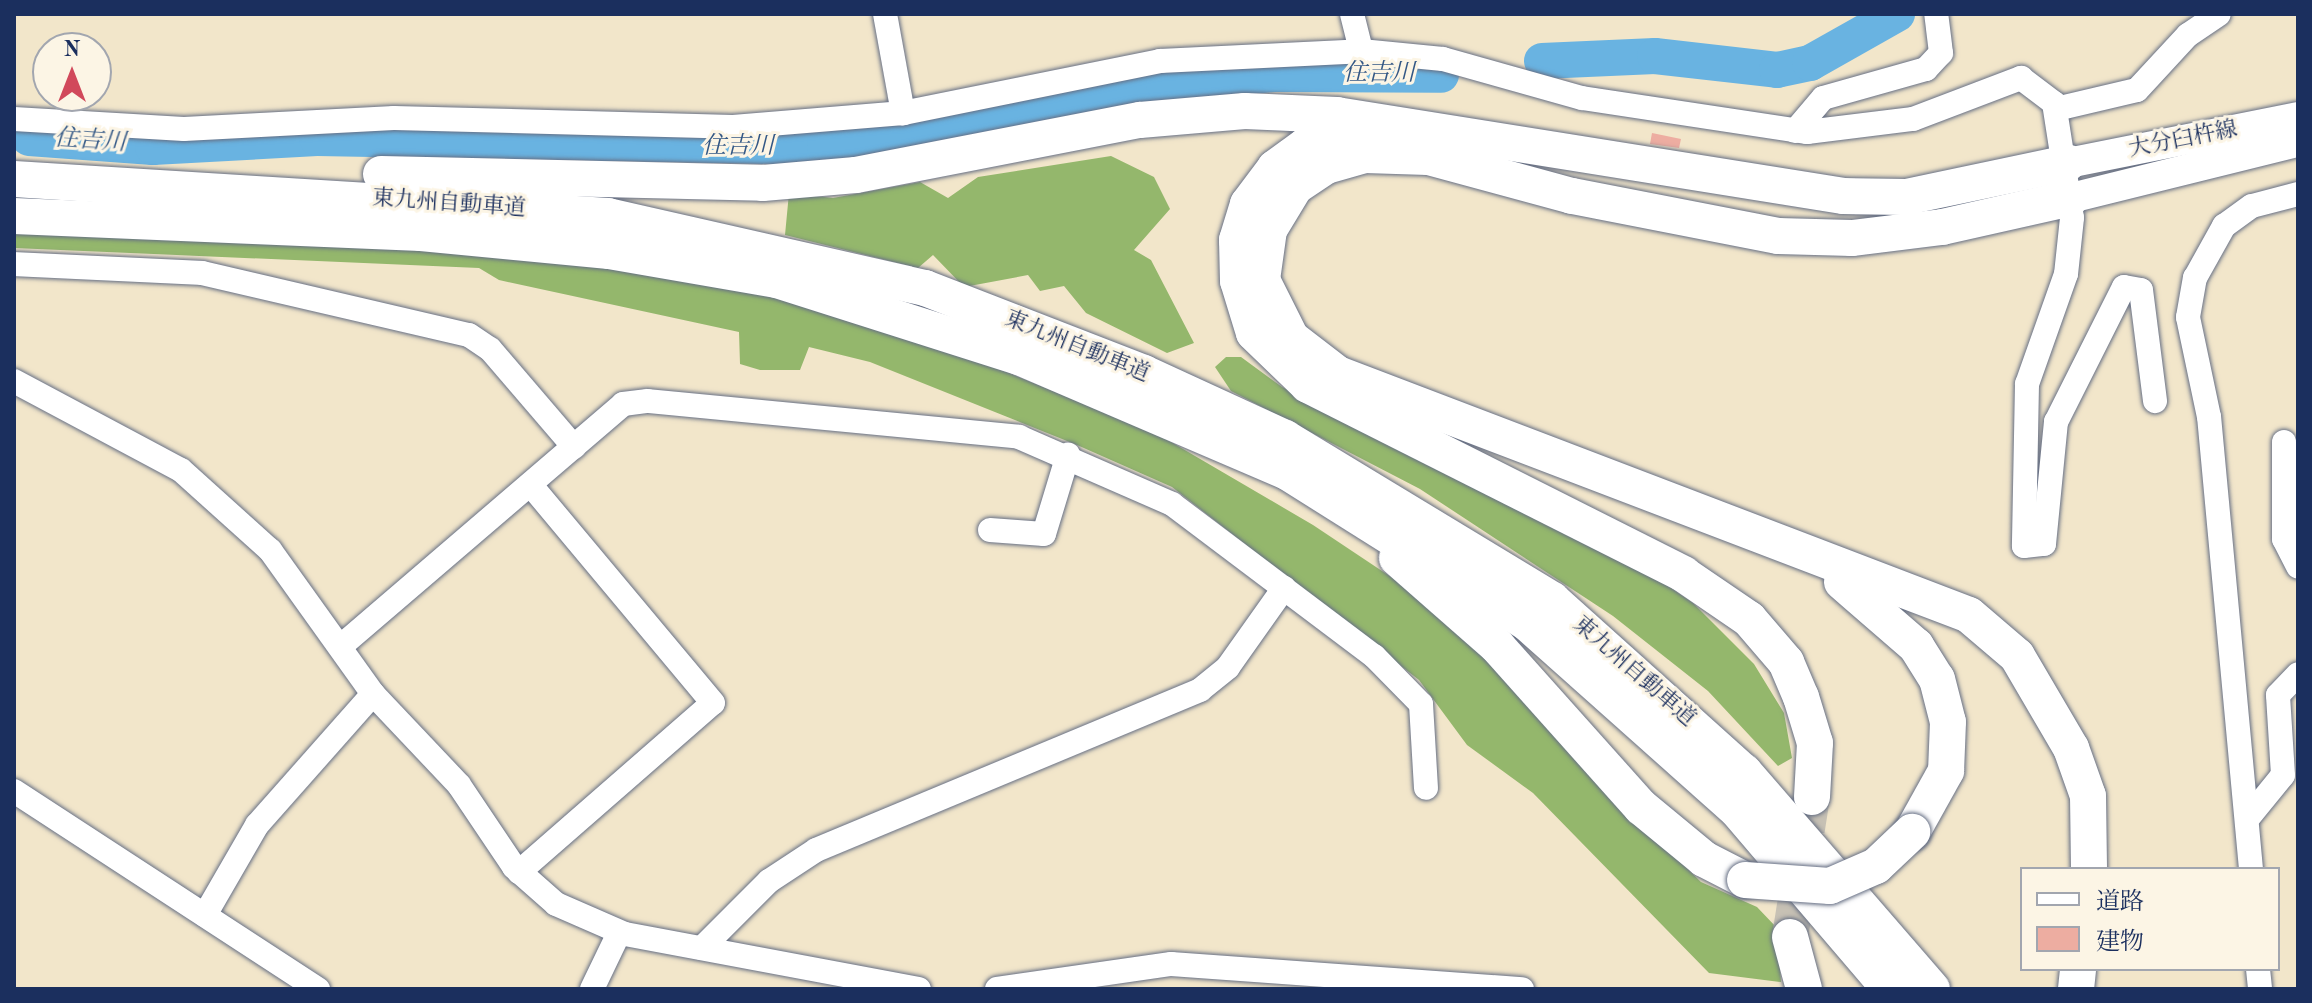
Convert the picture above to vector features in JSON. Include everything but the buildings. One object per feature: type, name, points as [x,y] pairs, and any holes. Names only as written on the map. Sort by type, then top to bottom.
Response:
[{"type":"highway","points":[[31,181],[379,174],[763,183],[856,175],[1140,120],[1245,111],[1337,115],[1843,196],[1906,197],[2068,163]]},
{"type":"highway","points":[[1486,137],[1345,132],[1275,168],[1248,204],[1237,240],[1238,281],[1254,333],[1308,385],[1683,574],[1749,619],[1786,662],[1801,697],[1815,743],[1812,797]]},
{"type":"highway","points":[[2071,198],[1882,234],[1778,236],[1391,153],[1326,166],[1282,203],[1263,248],[1265,294],[1291,338],[1322,364],[1815,561],[1969,615],[2017,656],[2046,696],[2088,796],[2089,867]]},
{"type":"highway","name":"東九州自動車道","points":[[31,181],[608,216],[925,288],[1144,373],[1285,438],[1552,600],[1744,772],[1932,989]]},
{"type":"highway","name":"東九州自動車道","points":[[14,216],[421,233],[609,251],[777,280],[1019,357],[1289,473],[1475,585],[1583,667],[1737,810],[1890,989]]},
{"type":"highway","points":[[1289,473],[1497,646],[1663,827],[1745,880],[1830,886],[1876,866],[1912,832],[1946,771],[1948,722],[1937,679],[1881,611],[1815,561]]},
{"type":"highway","points":[[1790,937],[1804,989]]},
{"type":"main road","name":"大分臼杵線","points":[[2068,163],[2298,117]]},
{"type":"main road","name":"大分臼杵線","points":[[2071,198],[2298,142]]},
{"type":"street","points":[[885,14],[903,113]]},
{"type":"street","points":[[1352,14],[1361,51]]},
{"type":"street","points":[[1795,131],[1823,98],[1926,69],[1941,53],[1936,14]]},
{"type":"street","points":[[2056,109],[2137,90],[2188,35],[2219,14]]},
{"type":"street","points":[[14,119],[184,129],[394,118],[733,127],[903,113],[1160,61],[1361,51],[1431,57],[1582,98],[1795,131],[1913,119],[2013,77],[2037,84],[2056,109],[2068,163],[2071,198],[2066,274],[2027,384],[2024,546],[2044,544],[2056,422],[2124,287],[2141,290],[2155,401]]},
{"type":"street","points":[[2251,867],[2209,417],[2189,308],[2195,278],[2224,226],[2252,206],[2298,194]]},
{"type":"street","points":[[14,264],[202,273],[469,335],[490,349],[574,447]]},
{"type":"street","points":[[14,381],[157,455],[205,489],[292,574],[373,694],[459,785],[519,872],[556,904],[619,933],[919,989]]},
{"type":"street","points":[[341,646],[623,404],[648,401],[1019,437],[1068,455],[1172,504],[1412,690],[1424,719],[1426,788]]},
{"type":"street","points":[[2284,442],[2284,539],[2298,567]]},
{"type":"street","points":[[990,530],[1044,534],[1068,455]]},
{"type":"street","points":[[519,872],[713,703],[530,484]]},
{"type":"street","points":[[702,948],[769,881],[816,850],[1200,690],[1228,667],[1284,588]]},
{"type":"street","points":[[2248,818],[2283,775],[2278,695],[2298,674]]},
{"type":"street","points":[[205,915],[257,825],[373,694]]},
{"type":"street","points":[[14,791],[309,985]]},
{"type":"street","points":[[592,989],[619,933]]},
{"type":"street","points":[[997,989],[1150,965],[1274,978],[1522,989]]},
{"type":"street","points":[[277,989],[309,985]]},
{"type":"green space","points":[[1111,156],[1154,177],[1170,209],[1134,250],[1151,260],[1194,343],[1167,353],[1086,313],[1064,286],[1040,291],[1028,275],[964,287],[933,255],[918,268],[785,235],[789,193],[833,198],[920,182],[948,198],[978,177]]},
{"type":"green space","points":[[14,231],[427,244],[766,288],[979,361],[1154,432],[1313,525],[1472,631],[1646,829],[1701,882],[1757,907],[1777,928],[1781,982],[1709,973],[1533,793],[1467,745],[1419,680],[1172,487],[1077,445],[870,362],[809,347],[800,370],[760,370],[740,364],[739,332],[499,280],[479,268],[14,248]]},
{"type":"green space","points":[[1226,357],[1241,357],[1282,387],[1622,555],[1693,603],[1754,664],[1784,713],[1792,758],[1778,766],[1708,691],[1613,616],[1420,489],[1231,391],[1215,367]]},
{"type":"waterway","name":"住吉川","points":[[1542,61],[1655,56],[1777,70],[1810,63],[1897,14]]},
{"type":"waterway","name":"住吉川","points":[[29,138],[153,147],[317,138],[825,147],[1164,84],[1274,74],[1441,75]]},
{"type":"tunnel","points":[[1790,937],[1812,797]]}]
